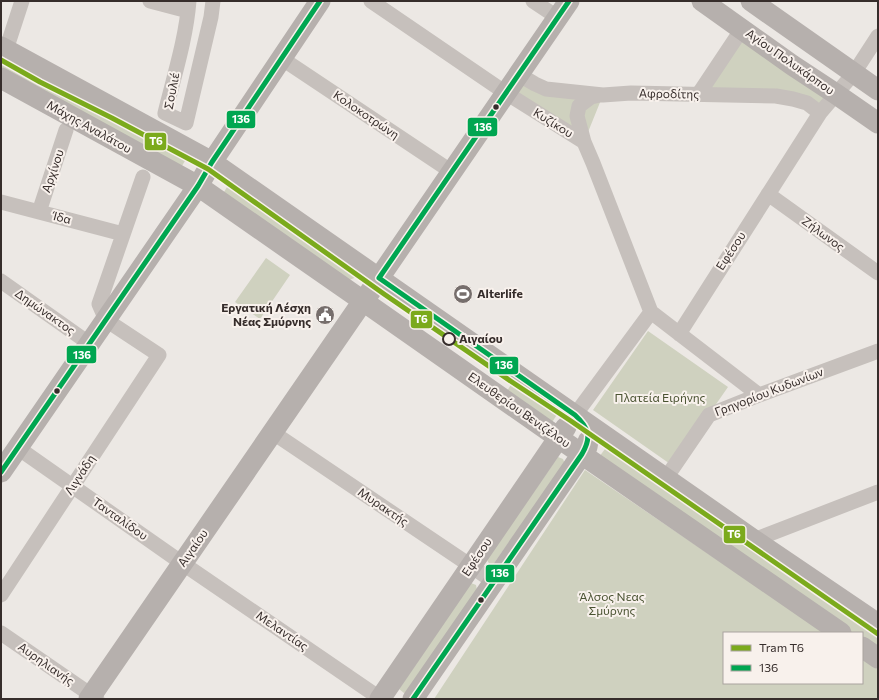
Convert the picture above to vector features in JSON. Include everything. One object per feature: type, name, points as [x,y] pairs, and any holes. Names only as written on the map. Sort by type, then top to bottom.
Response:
[{"type":"street","points":[[22,1],[4,49],[212,162],[754,540],[878,624]]},
{"type":"street","points":[[150,1],[189,6]]},
{"type":"street","name":"Σουλιέ","points":[[189,6],[182,44],[165,113],[186,123],[211,17],[213,1]]},
{"type":"street","points":[[1,472],[198,186],[212,162],[320,1]]},
{"type":"street","name":"Κυζίκου","points":[[371,1],[506,93],[584,142],[651,312]]},
{"type":"street","points":[[533,1],[563,9]]},
{"type":"street","name":"Αγίου Πολυκάρπου","points":[[702,1],[792,65],[878,123]]},
{"type":"street","points":[[751,1],[878,90]]},
{"type":"street","name":"Αιγαίου","points":[[92,698],[182,563],[368,295],[563,9]]},
{"type":"street","points":[[698,95],[742,29]]},
{"type":"street","name":"Εφέσου","points":[[679,334],[820,113],[854,73],[878,36]]},
{"type":"street","points":[[182,44],[203,50]]},
{"type":"street","name":"Κολοκοτρώνη","points":[[281,58],[436,162],[452,171]]},
{"type":"street","name":"Αφροδίτης","points":[[518,74],[546,89],[603,94],[776,96],[793,98],[808,103],[820,113]]},
{"type":"street","name":"Μάχης Αναλάτου","points":[[1,78],[198,186]]},
{"type":"street","points":[[584,142],[577,116],[579,106],[591,97],[603,94]]},
{"type":"street","name":"Αρχίνου","points":[[39,212],[66,130]]},
{"type":"street","points":[[106,320],[99,304],[143,177]]},
{"type":"street","name":"Ελευθερίου Βενιζέλου","points":[[198,186],[558,438],[840,632]]},
{"type":"street","name":"Ζήλωνος","points":[[768,194],[878,274]]},
{"type":"street","name":"Ίδα","points":[[1,202],[123,234]]},
{"type":"street","name":"Δημώνακτος","points":[[1,281],[90,344]]},
{"type":"street","points":[[651,312],[759,395]]},
{"type":"street","name":"Εφέσου","points":[[380,699],[558,438],[651,312]]},
{"type":"street","name":"Λιγνάδη","points":[[1,595],[159,356],[106,320]]},
{"type":"street","name":"Γρηγορίου Κυδωνίων","points":[[666,478],[709,415],[878,351]]},
{"type":"street","points":[[413,699],[587,447],[588,433],[584,424],[575,415]]},
{"type":"street","name":"Μυρακτής","points":[[272,432],[494,582]]},
{"type":"street","name":"Τανταλίδου","points":[[18,448],[182,563]]},
{"type":"street","points":[[754,540],[878,492]]},
{"type":"street","name":"Μελαντίας","points":[[182,563],[380,699]]},
{"type":"street","name":"Αυρηλιανής","points":[[1,632],[92,698]]},
{"type":"street","points":[[863,648],[878,658]]},
{"type":"green space","points":[[742,29],[836,94],[820,113],[807,103],[698,95]]},
{"type":"green space","points":[[1,55],[189,154],[179,171],[1,74]]},
{"type":"green space","points":[[518,74],[535,84],[603,95],[584,142],[506,93]]},
{"type":"green space","points":[[230,182],[362,275],[344,282],[221,197]]},
{"type":"green space","points":[[266,258],[290,275],[260,319],[235,302]]},
{"type":"green space","name":"Πλατεία Ειρήνης","points":[[648,331],[728,387],[673,466],[593,410]]},
{"type":"green space","points":[[515,378],[560,410],[549,427],[504,396]]},
{"type":"green space","points":[[608,445],[878,631],[878,653],[863,643],[863,632],[847,632],[596,461]]},
{"type":"green space","points":[[558,457],[563,459],[565,464],[492,566],[487,559]]},
{"type":"green space","name":"Άλσος Νεας Σμύρνης","points":[[585,470],[824,632],[723,632],[723,684],[863,684],[863,659],[878,669],[878,699],[434,699]]},
{"type":"green space","points":[[471,583],[476,585],[477,590],[407,692],[404,693],[399,689]]},
{"type":"tram line","name":"Τ6","points":[[1,60],[40,82],[208,169],[384,294],[571,421],[878,634]]},
{"type":"transit line","name":"136","points":[[1,472],[198,186],[212,162],[320,1]]},
{"type":"transit line","name":"136","points":[[413,699],[582,454],[587,443],[588,433],[583,424],[575,415],[379,278],[569,1]]},
{"type":"place","name":"Alterlife","points":[[463,294]]},
{"type":"place","name":"Εργατική Λέσχη Νέας Σμύρνης","points":[[325,315]]},
{"type":"place","name":"Αιγαίου","points":[[449,339]]}]
